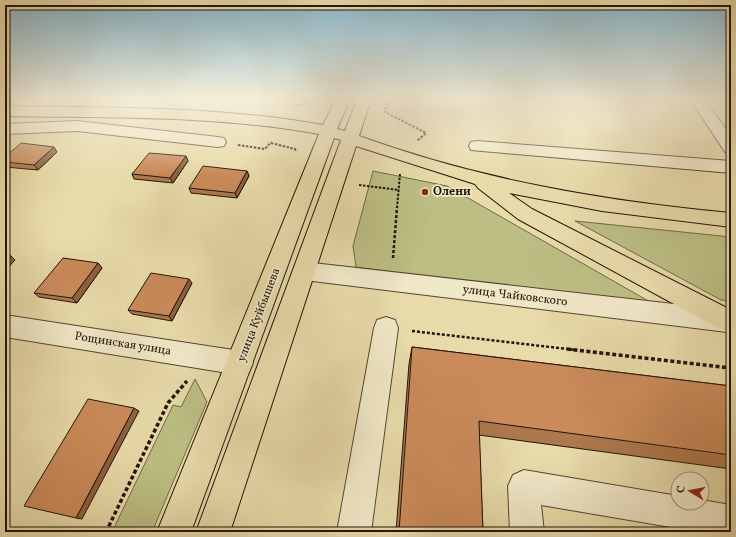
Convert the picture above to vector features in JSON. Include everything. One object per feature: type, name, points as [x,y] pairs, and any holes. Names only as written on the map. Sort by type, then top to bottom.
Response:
[{"type":"main road","name":"улица Чайковского","points":[[287,124],[339,135],[475,178],[554,197],[609,206],[731,220]]},
{"type":"main road","name":"улица Куйбышева","points":[[212,532],[304,271],[339,135],[340,124]]},
{"type":"main road","name":"улица Куйбышева","points":[[174,532],[240,363],[339,135],[347,124]]},
{"type":"main road","name":"улица Чайковского","points":[[475,178],[525,214],[729,321]]},
{"type":"street","points":[[714,124],[731,148]]},
{"type":"street","points":[[5,129],[77,126],[218,142]]},
{"type":"street","points":[[477,146],[731,167]]},
{"type":"street","name":"улица Чайковского","points":[[304,271],[729,321]]},
{"type":"street","name":"Рощинская улица","points":[[5,326],[240,363]]},
{"type":"street","points":[[354,532],[386,328]]},
{"type":"street","points":[[527,532],[524,486],[731,521]]},
{"type":"path","points":[[390,281],[402,156],[426,133],[409,124]]},
{"type":"path","points":[[218,142],[265,149]]},
{"type":"path","points":[[386,328],[731,368]]},
{"type":"green space","points":[[373,171],[447,186],[659,307],[356,267],[353,246]]},
{"type":"green space","points":[[575,221],[731,237],[731,301],[721,300]]},
{"type":"green space","points":[[195,379],[207,402],[152,532],[112,532],[173,405],[181,407]]},
{"type":"building","points":[[21,143],[54,147],[34,165],[5,162],[5,157]]},
{"type":"building","points":[[149,153],[186,156],[170,178],[132,174]]},
{"type":"building","points":[[203,166],[247,171],[235,193],[189,188]]},
{"type":"building","points":[[5,255],[10,255],[5,261]]},
{"type":"building","points":[[63,258],[98,263],[72,298],[34,293]]},
{"type":"building","points":[[151,273],[189,279],[169,316],[128,310]]},
{"type":"building","points":[[412,347],[731,386],[731,455],[479,421],[483,532],[399,532]]},
{"type":"building","points":[[88,399],[134,408],[76,518],[24,506]]},
{"type":"place","name":"Олени","points":[[425,192]]}]
